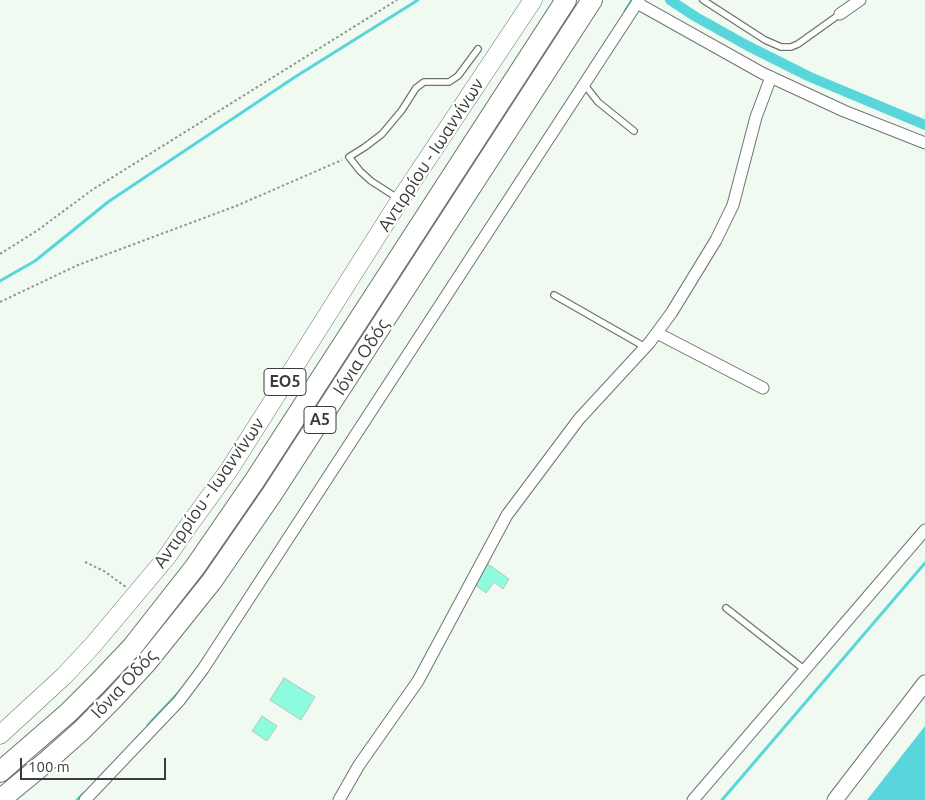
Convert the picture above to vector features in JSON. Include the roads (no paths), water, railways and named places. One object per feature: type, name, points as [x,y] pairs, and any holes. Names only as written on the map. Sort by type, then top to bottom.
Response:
[{"type":"highway","name":"Ιόνια Οδός","points":[[0,772],[68,713],[116,664],[133,646],[195,566],[255,480],[566,0]]},
{"type":"highway","name":"Ιόνια Οδός","points":[[0,800],[82,730],[113,699],[147,662],[212,581],[272,494],[592,0]]},
{"type":"main road","name":"Αντιρρίου - Ιωαννίνων","points":[[0,735],[64,676],[93,645],[166,558],[229,470],[400,200],[533,0]]},
{"type":"main road","points":[[835,800],[925,684]]},
{"type":"street","points":[[840,14],[860,0]]},
{"type":"street","points":[[85,800],[179,701],[203,669],[638,2],[771,77],[851,114],[925,143]]},
{"type":"street","points":[[339,800],[359,765],[418,681],[507,515],[579,419],[657,333],[716,240],[730,212],[756,117],[771,77]]},
{"type":"street","points":[[657,333],[763,388]]},
{"type":"street","points":[[693,800],[925,530]]},
{"type":"lane","points":[[703,0],[765,40],[781,47],[791,47],[798,44],[840,14]]},
{"type":"lane","points":[[400,200],[360,171],[349,157],[365,148],[382,134],[402,110],[416,88],[424,82],[449,82],[458,76],[478,49]]},
{"type":"lane","points":[[584,84],[598,102],[634,131]]},
{"type":"lane","points":[[554,294],[645,347]]},
{"type":"lane","points":[[726,608],[805,670]]},
{"type":"water","points":[[925,726],[925,800],[867,800]]},
{"type":"waterway","points":[[0,281],[35,261],[108,202],[295,77],[418,0]]},
{"type":"waterway","points":[[625,11],[632,0]]},
{"type":"waterway","points":[[670,0],[748,46],[810,77],[925,125]]},
{"type":"waterway","points":[[722,800],[925,563]]},
{"type":"waterway","points":[[148,725],[181,690]]},
{"type":"waterway","points":[[77,800],[84,793]]}]
